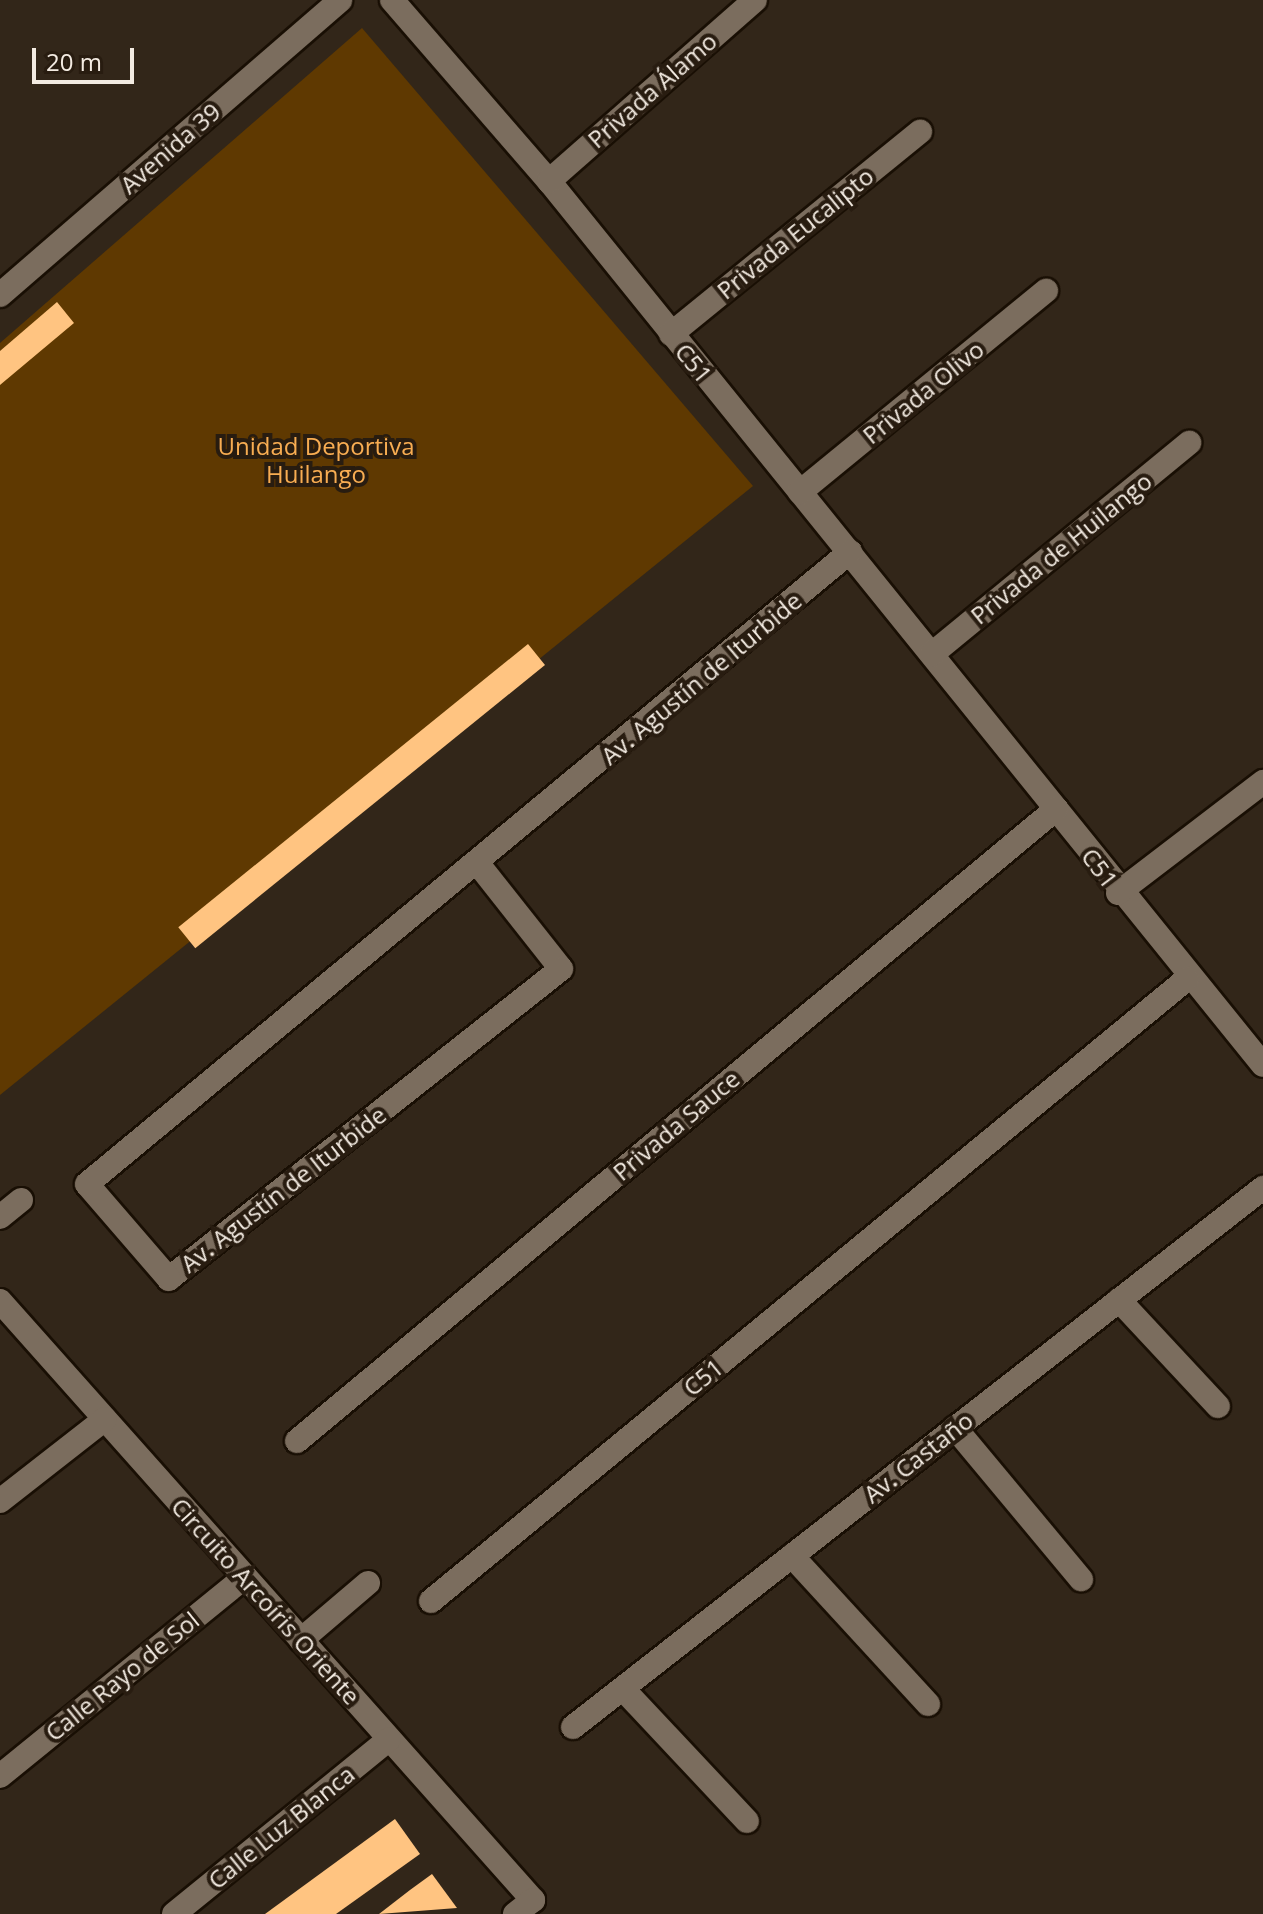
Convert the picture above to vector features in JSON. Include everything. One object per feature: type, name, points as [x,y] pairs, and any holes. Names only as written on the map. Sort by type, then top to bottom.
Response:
[{"type":"street","name":"Avenida 39","points":[[0,295],[340,0]]},
{"type":"street","name":"C51","points":[[392,0],[549,181],[1056,809],[1187,979],[431,1601]]},
{"type":"street","name":"Privada Álamo","points":[[549,181],[755,0]]},
{"type":"street","name":"Privada Eucalipto","points":[[671,334],[920,132]]},
{"type":"street","name":"Privada Olivo","points":[[800,492],[1046,291]]},
{"type":"street","name":"Privada de Huilango","points":[[932,654],[1189,443]]},
{"type":"street","name":"Av. Agustín de Iturbide","points":[[479,865],[561,969],[169,1279],[87,1184],[479,865],[850,552]]},
{"type":"street","points":[[1118,893],[1263,782]]},
{"type":"street","name":"Privada Sauce","points":[[297,1441],[1056,809]]},
{"type":"street","points":[[1187,979],[1263,1065]]},
{"type":"street","name":"Av. Castaño","points":[[573,1727],[1263,1188]]},
{"type":"street","points":[[0,1217],[21,1200]]},
{"type":"street","points":[[1119,1300],[1218,1406]]},
{"type":"street","name":"Circuito Arcoíris Oriente","points":[[0,1301],[389,1739],[524,1907]]},
{"type":"street","points":[[0,1501],[105,1419]]},
{"type":"street","points":[[955,1428],[1081,1579]]},
{"type":"street","points":[[792,1556],[928,1704]]},
{"type":"street","name":"Calle Rayo de Sol","points":[[0,1776],[245,1577]]},
{"type":"street","points":[[301,1640],[368,1583]]},
{"type":"street","points":[[623,1689],[747,1821]]},
{"type":"street","name":"Calle Luz Blanca","points":[[174,1914],[389,1739]]},
{"type":"green space","name":"Unidad Deportiva Huilango","points":[[362,28],[753,486],[0,1095],[0,343]]},
{"type":"building","points":[[57,302],[74,323],[0,385],[0,351]]},
{"type":"building","points":[[528,644],[545,665],[195,948],[178,927]]},
{"type":"building","points":[[395,1819],[420,1854],[336,1914],[265,1914]]},
{"type":"building","points":[[432,1874],[457,1908],[379,1914],[410,1890]]}]
